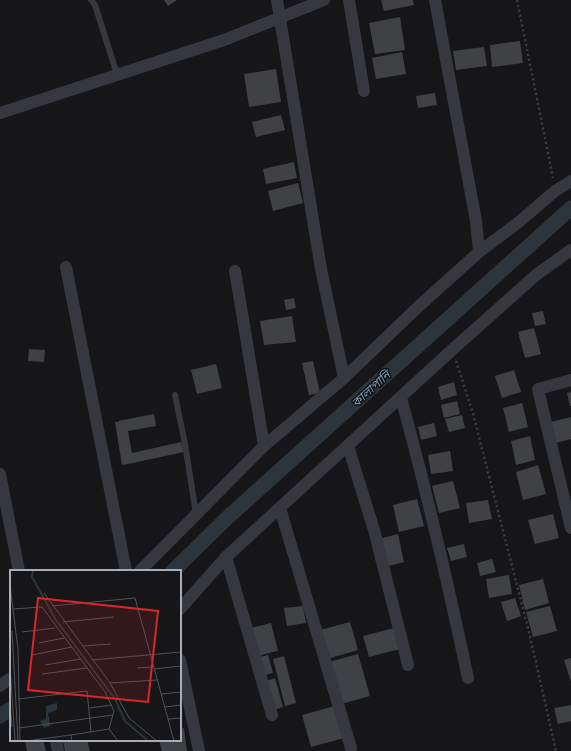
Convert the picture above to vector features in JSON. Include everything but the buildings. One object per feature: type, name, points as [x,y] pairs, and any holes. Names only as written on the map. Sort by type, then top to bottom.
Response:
[{"type":"street","points":[[277,0],[321,269],[344,378]]},
{"type":"street","points":[[0,113],[224,40],[324,0]]},
{"type":"street","points":[[349,0],[364,91]]},
{"type":"street","points":[[435,0],[476,221],[479,252]]},
{"type":"street","points":[[141,570],[264,446],[344,378],[419,306],[479,252],[519,222],[555,191],[571,181]]},
{"type":"street","points":[[181,608],[226,557],[536,275],[571,250]]},
{"type":"street","points":[[66,267],[126,570]]},
{"type":"street","points":[[235,271],[264,446]]},
{"type":"street","points":[[571,380],[538,389],[571,528]]},
{"type":"street","points":[[401,398],[422,472],[468,678]]},
{"type":"street","points":[[348,446],[374,530],[408,665]]},
{"type":"street","points":[[0,474],[19,570]]},
{"type":"street","points":[[280,508],[351,748]]},
{"type":"street","points":[[226,557],[272,715]]},
{"type":"street","points":[[181,665],[199,751]]},
{"type":"street","points":[[0,686],[10,679]]},
{"type":"street","points":[[56,741],[58,751]]},
{"type":"lane","points":[[91,0],[95,5],[117,74]]},
{"type":"lane","points":[[175,394],[185,444],[196,514]]},
{"type":"path","points":[[517,0],[555,191]]},
{"type":"path","points":[[453,349],[472,410],[527,624],[556,751]]},
{"type":"waterway","name":"কালাপানি","points":[[174,570],[227,518],[571,208]]},
{"type":"waterway","name":"কালাপানি","points":[[0,716],[10,710]]}]
